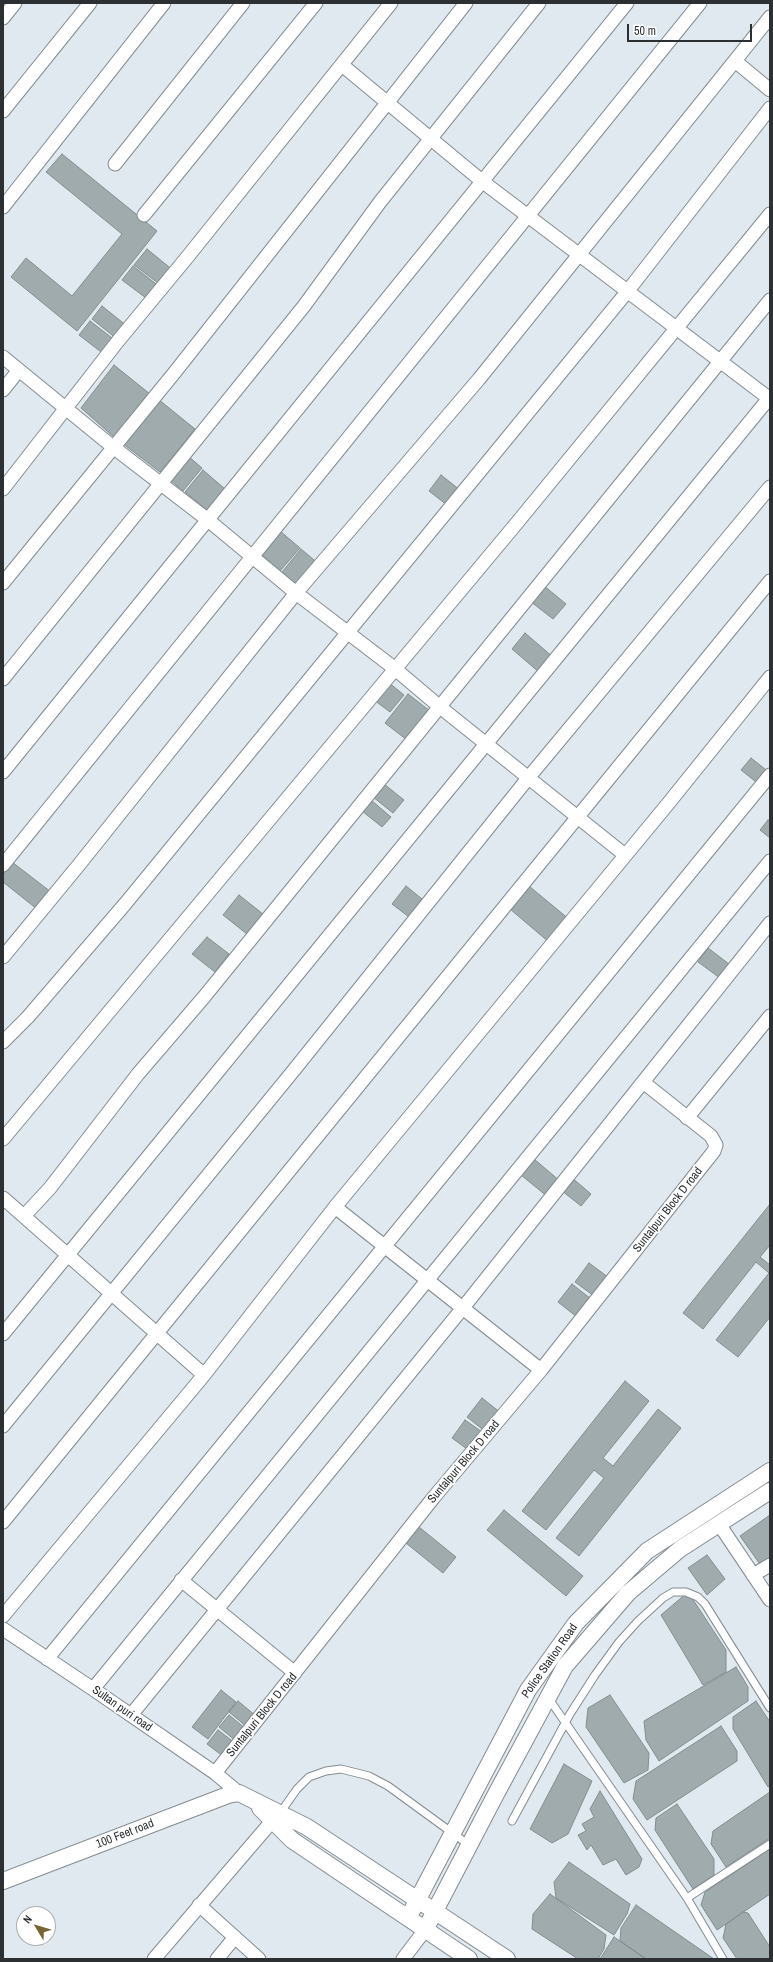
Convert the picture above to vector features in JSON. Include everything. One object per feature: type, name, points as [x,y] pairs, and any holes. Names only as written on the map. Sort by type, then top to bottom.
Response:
[{"type":"street","points":[[3,18],[15,3]]},
{"type":"street","points":[[3,111],[90,3]]},
{"type":"street","points":[[3,207],[164,3]]},
{"type":"street","points":[[115,164],[243,3]]},
{"type":"street","points":[[144,215],[316,3]]},
{"type":"street","points":[[3,489],[118,341],[391,3]]},
{"type":"street","points":[[3,583],[175,372],[466,3]]},
{"type":"street","points":[[3,679],[309,300],[380,202],[539,3]]},
{"type":"street","points":[[3,772],[627,3]]},
{"type":"street","points":[[3,865],[529,217],[700,3]]},
{"type":"street","points":[[3,957],[78,866],[296,593],[479,379],[770,17]]},
{"type":"street","points":[[734,61],[770,90]]},
{"type":"street","points":[[3,1334],[770,398],[676,329],[483,182],[342,65]]},
{"type":"street","points":[[3,1042],[28,1017],[85,951],[347,633],[627,292],[770,108]]},
{"type":"street","points":[[3,1139],[770,214]]},
{"type":"street","points":[[24,1216],[50,1188],[138,1074],[204,997],[770,300]]},
{"type":"street","points":[[3,357],[113,447],[161,482],[296,593],[394,668],[485,744],[530,778],[625,855]]},
{"type":"street","points":[[3,390],[19,370]]},
{"type":"street","points":[[3,1426],[530,778],[770,488]]},
{"type":"street","points":[[3,1522],[770,581]]},
{"type":"street","points":[[3,1616],[204,1375],[334,1207],[770,677]]},
{"type":"street","points":[[47,1659],[770,775]]},
{"type":"street","points":[[93,1689],[770,861]]},
{"type":"street","points":[[131,1715],[462,1309],[770,923]]},
{"type":"street","points":[[643,1082],[687,1118],[770,1016]]},
{"type":"street","name":"Suntalpuri Block D road","points":[[215,1773],[296,1673],[434,1497],[541,1370],[714,1151],[716,1145],[711,1136],[687,1118]]},
{"type":"street","points":[[3,1198],[204,1375]]},
{"type":"street","points":[[334,1207],[541,1370]]},
{"type":"street","name":"Police Station Road","points":[[408,1918],[528,1690],[576,1622],[647,1551],[770,1471]]},
{"type":"street","name":"Police Station Road","points":[[425,1930],[565,1666],[628,1593],[680,1549],[770,1491]]},
{"type":"street","points":[[719,1524],[770,1600]]},
{"type":"street","points":[[753,1575],[770,1564]]},
{"type":"street","points":[[181,1580],[296,1673]]},
{"type":"street","name":"Sultan puri road","points":[[3,1629],[131,1715],[243,1794]]},
{"type":"street","points":[[243,1794],[277,1817],[307,1826],[507,1959]]},
{"type":"street","name":"100 Feet road","points":[[3,1881],[228,1795],[243,1794]]},
{"type":"street","points":[[154,1959],[199,1905],[277,1817]]},
{"type":"street","points":[[277,1817],[292,1840],[468,1959]]},
{"type":"street","points":[[199,1905],[260,1959]]},
{"type":"street","points":[[403,1959],[425,1930]]},
{"type":"street","points":[[217,1959],[235,1937]]},
{"type":"lane","points":[[512,1821],[565,1723],[595,1675],[619,1642],[638,1621],[663,1598],[673,1592],[680,1590],[693,1594],[704,1604],[770,1708]]},
{"type":"lane","points":[[548,1698],[687,1898],[724,1959]]},
{"type":"lane","points":[[277,1817],[297,1788],[309,1777],[326,1771],[341,1769],[369,1776],[388,1786],[469,1845]]},
{"type":"lane","points":[[687,1898],[770,1844]]},
{"type":"building","points":[[62,154],[157,231],[77,331],[11,277],[26,258],[72,296],[122,234],[46,172]]},
{"type":"building","points":[[147,249],[174,271],[162,286],[134,265]]},
{"type":"building","points":[[133,266],[160,287],[150,301],[122,280]]},
{"type":"building","points":[[102,306],[127,326],[117,339],[92,319]]},
{"type":"building","points":[[90,321],[116,341],[105,355],[79,335]]},
{"type":"building","points":[[114,365],[150,394],[115,438],[81,408]]},
{"type":"building","points":[[158,399],[195,429],[160,472],[122,443]]},
{"type":"building","points":[[188,456],[202,468],[183,491],[169,479]]},
{"type":"building","points":[[203,470],[225,489],[207,510],[185,492]]},
{"type":"building","points":[[441,475],[460,490],[447,505],[429,491]]},
{"type":"building","points":[[280,531],[300,548],[280,571],[261,554]]},
{"type":"building","points":[[301,549],[320,565],[300,588],[282,572]]},
{"type":"building","points":[[543,585],[566,604],[553,619],[530,601]]},
{"type":"building","points":[[525,633],[553,657],[540,673],[512,649]]},
{"type":"building","points":[[388,682],[404,695],[390,712],[374,700]]},
{"type":"building","points":[[408,694],[430,711],[407,740],[385,723]]},
{"type":"building","points":[[751,758],[770,773],[760,785],[741,770]]},
{"type":"building","points":[[384,784],[404,800],[393,813],[373,797]]},
{"type":"building","points":[[371,800],[391,817],[382,827],[362,811]]},
{"type":"building","points":[[768,820],[770,821],[770,838],[760,830]]},
{"type":"building","points":[[12,862],[51,892],[37,909],[3,882],[3,874]]},
{"type":"building","points":[[406,886],[427,903],[413,920],[392,904]]},
{"type":"building","points":[[529,886],[570,920],[550,943],[510,909]]},
{"type":"building","points":[[239,895],[263,914],[247,934],[223,915]]},
{"type":"building","points":[[207,937],[229,954],[215,972],[192,954]]},
{"type":"building","points":[[708,948],[729,964],[720,978],[698,962]]},
{"type":"building","points":[[534,1159],[560,1181],[548,1197],[521,1175]]},
{"type":"building","points":[[571,1177],[591,1194],[581,1206],[561,1190]]},
{"type":"building","points":[[770,1204],[770,1245],[760,1257],[770,1265],[770,1317],[738,1357],[716,1340],[769,1273],[756,1262],[703,1329],[683,1313]]},
{"type":"building","points":[[589,1263],[608,1277],[594,1296],[575,1282]]},
{"type":"building","points":[[572,1284],[591,1299],[577,1317],[558,1302]]},
{"type":"building","points":[[625,1381],[649,1401],[603,1458],[613,1466],[658,1409],[681,1428],[579,1556],[556,1538],[604,1478],[594,1470],[546,1530],[522,1511]]},
{"type":"building","points":[[482,1398],[501,1413],[486,1432],[467,1417]]},
{"type":"building","points":[[465,1420],[485,1434],[471,1452],[452,1438]]},
{"type":"building","points":[[504,1510],[583,1576],[566,1596],[487,1530]]},
{"type":"building","points":[[770,1515],[770,1562],[762,1567],[740,1536]]},
{"type":"building","points":[[419,1527],[456,1557],[443,1573],[406,1543]]},
{"type":"building","points":[[707,1555],[725,1579],[707,1595],[688,1568]]},
{"type":"building","points":[[688,1592],[726,1650],[726,1672],[703,1685],[661,1615]]},
{"type":"building","points":[[736,1667],[748,1687],[748,1701],[659,1761],[646,1740],[644,1721]]},
{"type":"building","points":[[221,1690],[236,1702],[208,1739],[192,1727]]},
{"type":"building","points":[[610,1695],[649,1753],[648,1770],[624,1783],[586,1727],[588,1708]]},
{"type":"building","points":[[238,1701],[256,1716],[247,1727],[229,1712]]},
{"type":"building","points":[[756,1701],[770,1722],[770,1786],[768,1787],[733,1729],[733,1717]]},
{"type":"building","points":[[229,1715],[246,1729],[236,1741],[219,1727]]},
{"type":"building","points":[[721,1726],[737,1751],[737,1761],[647,1820],[633,1799],[636,1781]]},
{"type":"building","points":[[218,1730],[235,1743],[224,1757],[207,1744]]},
{"type":"building","points":[[564,1764],[592,1781],[568,1834],[552,1843],[530,1829]]},
{"type":"building","points":[[600,1791],[642,1859],[639,1867],[626,1875],[616,1859],[603,1865],[591,1845],[587,1850],[578,1835],[586,1831],[582,1824],[594,1817],[590,1809]]},
{"type":"building","points":[[770,1792],[770,1838],[726,1867],[711,1844],[713,1831]]},
{"type":"building","points":[[677,1804],[714,1859],[714,1875],[693,1889],[655,1830],[656,1818]]},
{"type":"building","points":[[770,1849],[770,1894],[717,1930],[701,1905],[705,1892]]},
{"type":"building","points":[[569,1862],[630,1904],[627,1914],[614,1935],[556,1898],[554,1882]]},
{"type":"building","points":[[550,1894],[606,1935],[604,1949],[598,1959],[578,1959],[532,1929],[533,1914]]},
{"type":"building","points":[[636,1905],[714,1959],[646,1959],[620,1941],[621,1928]]},
{"type":"building","points":[[743,1912],[748,1913],[770,1947],[770,1959],[737,1959],[723,1938],[726,1924]]},
{"type":"building","points":[[614,1937],[620,1941],[646,1959],[600,1959]]}]
